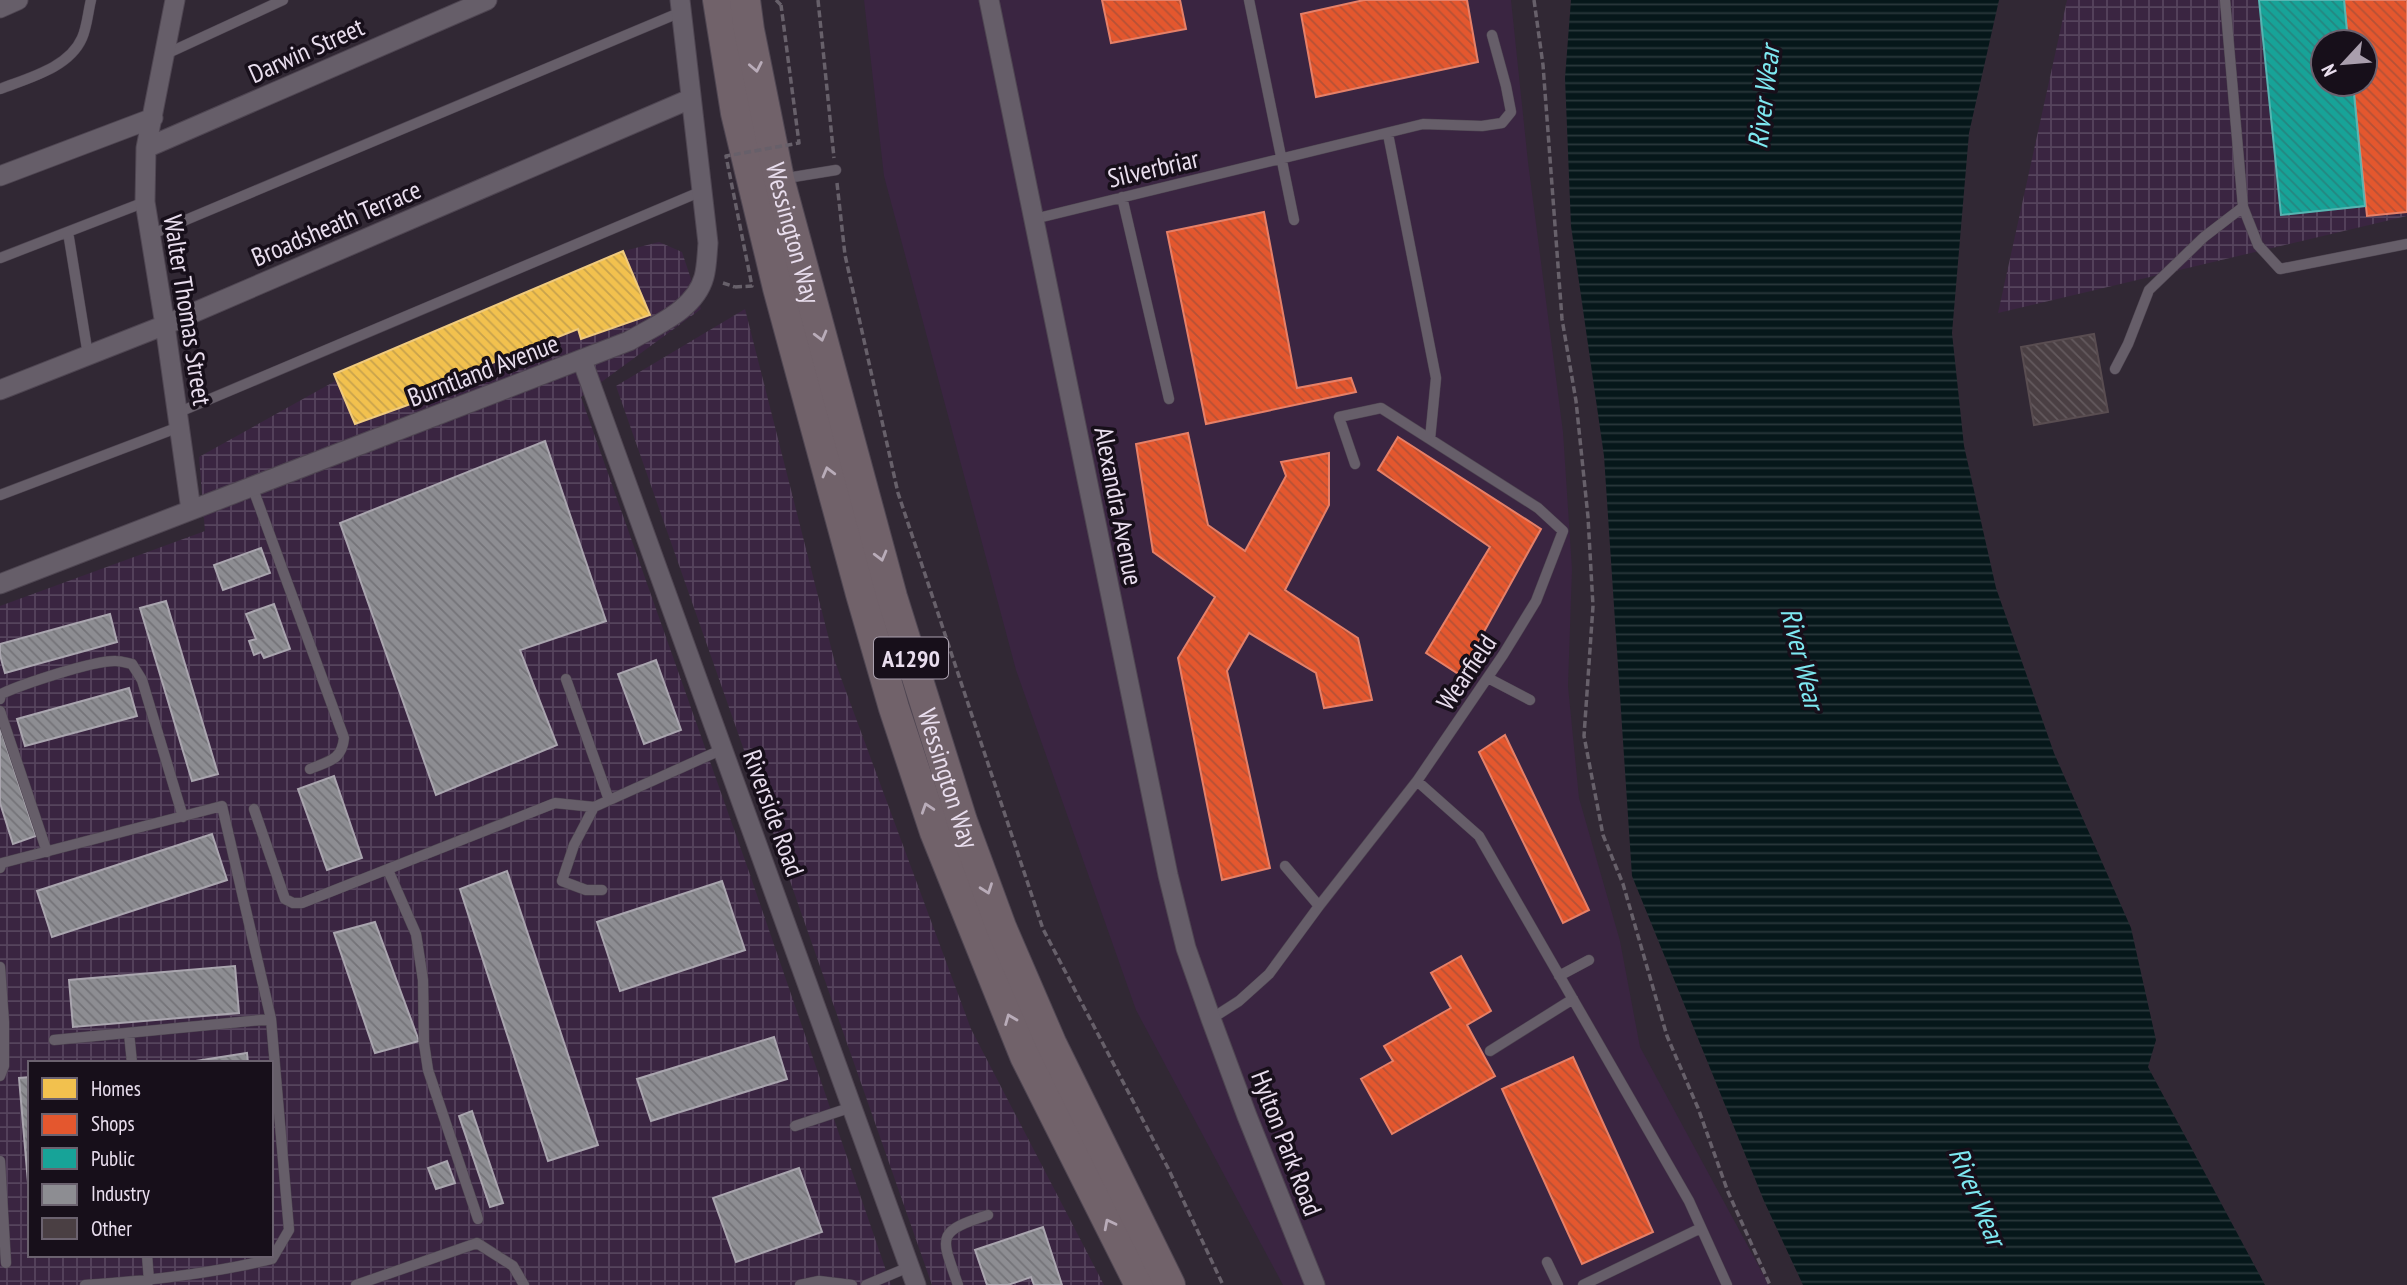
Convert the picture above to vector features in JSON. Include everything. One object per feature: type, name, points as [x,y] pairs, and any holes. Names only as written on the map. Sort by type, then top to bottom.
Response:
[{"type":"main road","name":"Wessington Way","points":[[718,0],[736,113],[778,288],[861,594],[935,832],[1025,1056],[1140,1285]]},
{"type":"main road","name":"Wessington Way","points":[[746,0],[749,30],[779,179],[892,597],[966,833],[1001,927],[1051,1043],[1170,1285]]},
{"type":"street","points":[[0,8],[18,0]]},
{"type":"street","name":"Walter Thomas Street","points":[[175,0],[146,148],[145,202],[191,510]]},
{"type":"street","name":"Darwin Street","points":[[146,148],[487,0]]},
{"type":"street","name":"Alexandra Avenue","points":[[989,0],[1167,876],[1186,948],[1211,1019]]},
{"type":"street","name":"Burntland Avenue","points":[[0,584],[629,341],[675,314],[694,298],[704,277],[708,243],[681,6]]},
{"type":"street","name":"Broadsheath Terrace","points":[[0,390],[165,325],[690,99]]},
{"type":"street","points":[[0,176],[153,118]]},
{"type":"street","name":"Riverside Road","points":[[582,360],[913,1276]]},
{"type":"street","name":"Hylton Park Road","points":[[1211,1019],[1315,1285]]},
{"type":"lane","points":[[0,89],[51,68],[69,55],[82,38],[91,0]]},
{"type":"lane","points":[[165,54],[283,0]]},
{"type":"lane","points":[[1249,0],[1294,220]]},
{"type":"lane","points":[[2225,0],[2243,207],[2258,245],[2280,269],[2407,244]]},
{"type":"lane","points":[[150,235],[681,6]]},
{"type":"lane","name":"Silverbriar","points":[[1034,219],[1423,124],[1482,126],[1502,123],[1510,112],[1492,35]]},
{"type":"lane","points":[[1388,134],[1436,379],[1430,439]]},
{"type":"lane","points":[[779,179],[836,170]]},
{"type":"lane","points":[[0,495],[704,190]]},
{"type":"lane","points":[[1122,197],[1170,399]]},
{"type":"lane","points":[[0,258],[145,202]]},
{"type":"lane","points":[[2115,369],[2149,290],[2204,237],[2243,207]]},
{"type":"lane","points":[[68,232],[88,355]]},
{"type":"lane","name":"Wearfield","points":[[1211,1019],[1239,1001],[1269,974],[1417,781],[1488,678],[1536,601],[1563,531],[1538,508],[1381,408],[1339,417],[1355,464]]},
{"type":"lane","points":[[252,486],[344,738],[343,750],[337,757],[310,769]]},
{"type":"lane","points":[[0,699],[1,695],[18,686],[102,662],[132,664],[142,680],[183,817]]},
{"type":"lane","points":[[1488,678],[1530,700]]},
{"type":"lane","points":[[566,679],[609,800]]},
{"type":"lane","points":[[0,711],[47,852]]},
{"type":"lane","points":[[254,809],[285,899],[302,903],[555,803],[594,807],[723,749]]},
{"type":"lane","points":[[1417,781],[1479,836],[1689,1201],[1727,1285]]},
{"type":"lane","points":[[0,867],[2,863],[222,806],[271,1019],[289,1230],[272,1259],[227,1270],[149,1281],[85,1285]]},
{"type":"lane","points":[[594,807],[574,845],[562,881],[586,890],[602,890]]},
{"type":"lane","points":[[1284,866],[1319,906]]},
{"type":"lane","points":[[388,870],[416,934],[423,980],[424,1043],[428,1070],[478,1219]]},
{"type":"lane","points":[[1559,976],[1589,960]]},
{"type":"lane","points":[[0,967],[4,1066],[0,1076]]},
{"type":"lane","points":[[1490,1051],[1573,999]]},
{"type":"lane","points":[[54,1040],[271,1019]]},
{"type":"lane","points":[[129,1033],[132,1061]]},
{"type":"lane","points":[[795,1126],[852,1107]]},
{"type":"lane","points":[[0,1161],[6,1263]]},
{"type":"lane","points":[[958,1285],[945,1247],[945,1238],[951,1229],[958,1225],[988,1215]]},
{"type":"lane","points":[[1583,1285],[1701,1228]]},
{"type":"lane","points":[[356,1285],[477,1243],[513,1266],[524,1285]]},
{"type":"lane","points":[[146,1257],[149,1281]]},
{"type":"lane","points":[[1547,1262],[1558,1285]]},
{"type":"lane","points":[[866,1285],[913,1276]]},
{"type":"lane","points":[[800,1285],[819,1281],[852,1285]]},
{"type":"path","points":[[735,287],[752,286],[726,156],[799,144],[782,5],[776,0]]},
{"type":"path","points":[[818,0],[845,255],[898,493],[1043,929],[1168,1168],[1223,1285]]},
{"type":"path","points":[[1534,0],[1543,65],[1562,319],[1576,401],[1588,517],[1593,606],[1584,736],[1586,748],[1603,835],[1623,884],[1667,1036],[1698,1108],[1728,1192],[1770,1285]]},
{"type":"shaded area","points":[[864,0],[1511,0],[1528,162],[1563,432],[1572,569],[1568,686],[1579,798],[1620,941],[1640,1047],[1769,1285],[1283,1285],[1136,1010],[1016,670],[884,176]]},
{"type":"shaded area","points":[[2067,0],[2407,0],[2407,216],[1998,313]]},
{"type":"shaded area","points":[[659,242],[682,252],[701,309],[581,397],[748,869],[891,1285],[0,1285],[0,606],[205,531],[199,457],[346,375],[616,253]]},
{"type":"shaded area","points":[[745,309],[834,659],[971,1029],[1104,1285],[932,1285],[616,386]]},
{"type":"water","name":"River Wear","points":[[1571,0],[1999,0],[1969,133],[1952,333],[1964,446],[1996,588],[2054,753],[2131,928],[2156,1040],[2148,1067],[2265,1285],[1803,1285],[1764,1201],[1632,876],[1604,456],[1571,226],[1565,78]]},
{"type":"building: Homes","points":[[623,251],[650,315],[581,339],[578,329],[439,384],[441,393],[355,424],[334,374]]},
{"type":"building: Shops","points":[[1102,0],[1180,0],[1186,29],[1111,43]]},
{"type":"building: Shops","points":[[1364,0],[1467,0],[1478,62],[1316,97],[1301,14]]},
{"type":"building: Shops","points":[[2344,0],[2407,0],[2407,212],[2367,216],[2354,98],[2379,98],[2379,28],[2347,28]]},
{"type":"building: Shops","points":[[1264,212],[1297,388],[1351,378],[1356,392],[1206,424],[1167,232]]},
{"type":"building: Shops","points":[[1188,433],[1208,525],[1245,551],[1286,476],[1281,462],[1329,453],[1329,505],[1285,590],[1358,638],[1372,700],[1324,708],[1316,673],[1249,633],[1227,671],[1270,868],[1222,880],[1178,658],[1215,597],[1153,552],[1136,444]]},
{"type":"building: Shops","points":[[1398,437],[1541,529],[1460,675],[1426,653],[1490,547],[1378,470]]},
{"type":"building: Shops","points":[[1505,735],[1589,910],[1563,923],[1479,752]]},
{"type":"building: Shops","points":[[1461,956],[1491,1011],[1467,1025],[1495,1076],[1392,1134],[1361,1079],[1393,1061],[1384,1046],[1451,1008],[1431,973]]},
{"type":"building: Shops","points":[[1573,1057],[1653,1232],[1582,1264],[1502,1089]]},
{"type":"building: Public","points":[[2259,0],[2344,0],[2347,28],[2309,28],[2309,98],[2354,98],[2365,206],[2281,215]]},
{"type":"building: Industry","points":[[545,441],[606,621],[520,650],[557,745],[436,795],[340,523]]},
{"type":"building: Industry","points":[[261,548],[270,573],[223,590],[214,565]]},
{"type":"building: Industry","points":[[166,601],[218,774],[192,781],[140,608]]},
{"type":"building: Industry","points":[[274,604],[290,649],[264,658],[261,652],[254,655],[249,641],[256,639],[246,614]]},
{"type":"building: Industry","points":[[110,614],[117,642],[5,673],[0,644]]},
{"type":"building: Industry","points":[[656,660],[681,730],[644,744],[618,674]]},
{"type":"building: Industry","points":[[129,688],[137,716],[25,746],[17,719]]},
{"type":"building: Industry","points":[[0,727],[36,836],[13,844],[0,803]]},
{"type":"building: Industry","points":[[334,776],[362,858],[327,870],[298,789]]},
{"type":"building: Industry","points":[[212,834],[227,880],[52,937],[37,891]]},
{"type":"building: Industry","points":[[507,871],[598,1145],[548,1161],[460,889]]},
{"type":"building: Industry","points":[[722,881],[745,950],[620,991],[597,922]]},
{"type":"building: Industry","points":[[375,922],[419,1041],[375,1053],[334,933]]},
{"type":"building: Industry","points":[[235,966],[239,1013],[73,1027],[69,980]]},
{"type":"building: Industry","points":[[774,1037],[787,1079],[651,1121],[637,1079]]},
{"type":"building: Industry","points":[[247,1053],[248,1061],[196,1061]]},
{"type":"building: Industry","points":[[28,1077],[28,1183],[19,1078]]},
{"type":"building: Industry","points":[[472,1111],[503,1203],[490,1207],[459,1116]]},
{"type":"building: Industry","points":[[447,1161],[455,1183],[436,1189],[428,1168]]},
{"type":"building: Industry","points":[[799,1168],[822,1232],[736,1262],[713,1198]]},
{"type":"building: Industry","points":[[1043,1227],[1062,1285],[1034,1285],[1031,1277],[1008,1285],[987,1285],[975,1250]]},
{"type":"building: Other","points":[[2094,334],[2108,412],[2034,425],[2021,347]]}]
